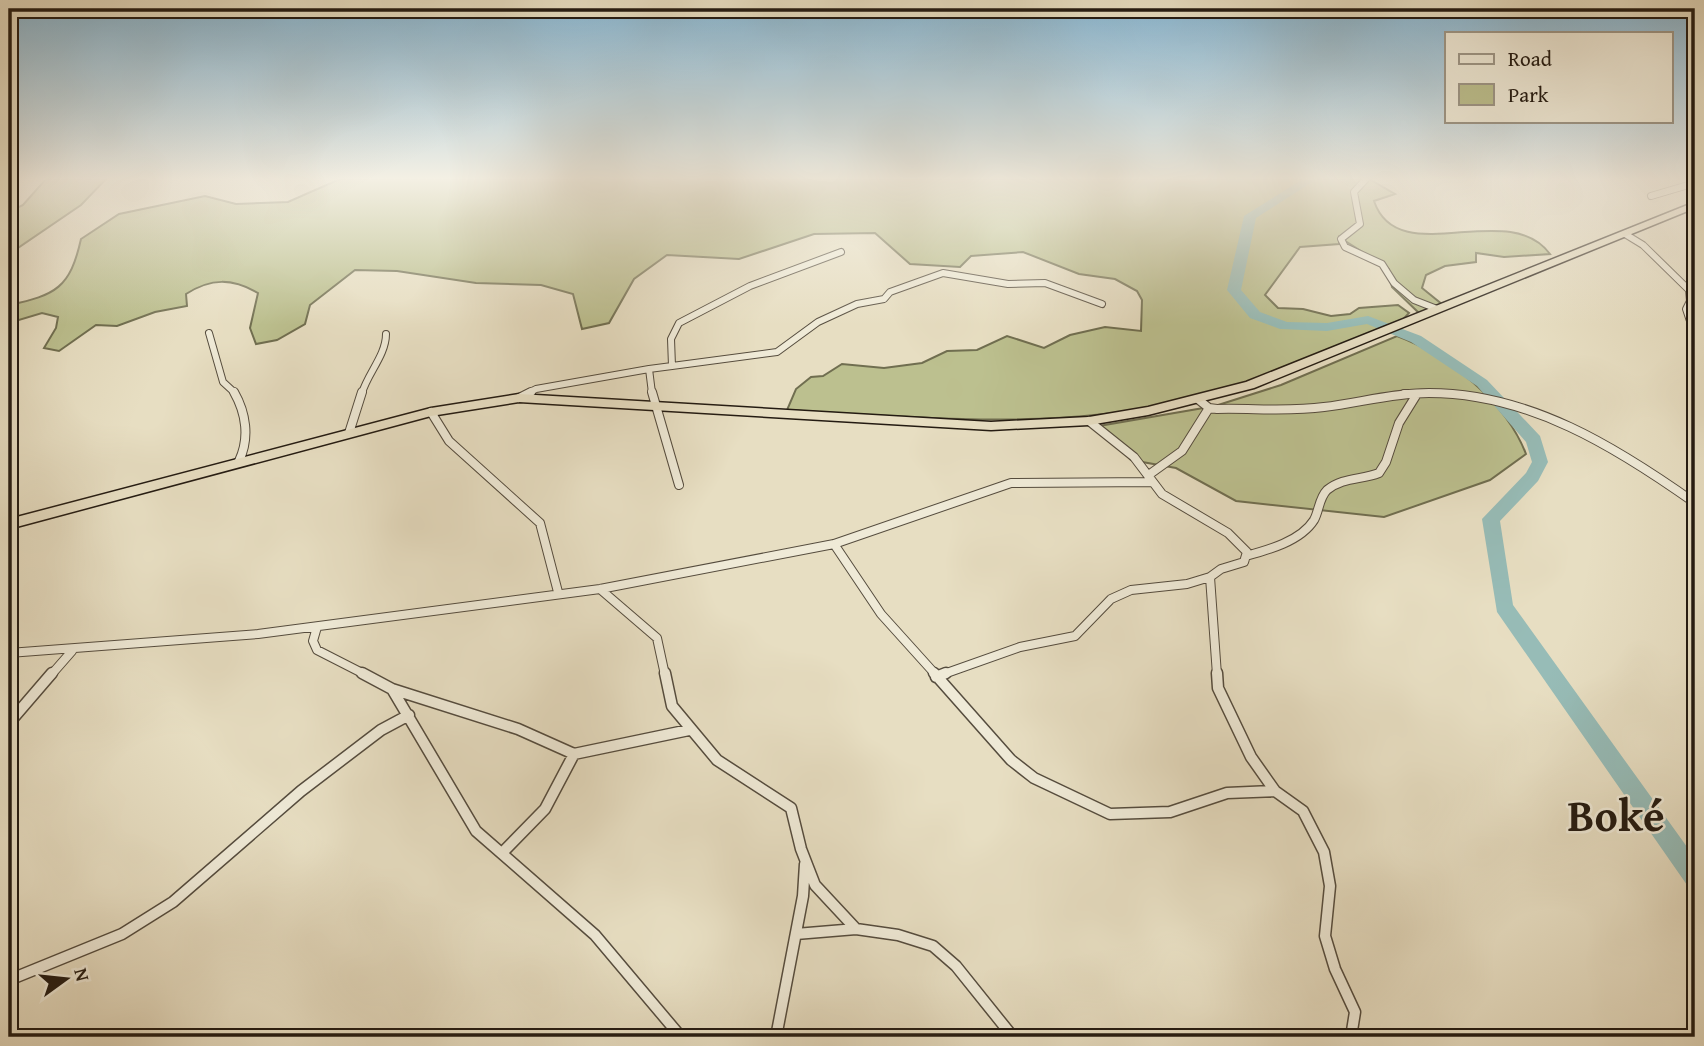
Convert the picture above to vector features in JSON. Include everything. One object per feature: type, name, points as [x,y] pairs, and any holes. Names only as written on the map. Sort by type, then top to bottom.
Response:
[{"type":"highway","points":[[9,524],[430,412],[519,398],[936,425],[991,426],[1089,421],[1204,404],[1376,332],[1640,228]]},
{"type":"street","points":[[1356,228],[1340,239],[1345,247],[1382,264],[1394,283],[1414,300],[1437,309]]},
{"type":"street","points":[[1625,234],[1635,238],[1673,279],[1689,290],[1690,301],[1686,309],[1695,336]]},
{"type":"street","points":[[672,366],[671,339],[679,323],[750,286],[841,252]]},
{"type":"street","points":[[519,398],[536,389],[649,369],[777,352],[818,322],[858,304],[884,299],[891,292],[943,273],[987,278],[1008,284],[1045,283],[1102,304]]},
{"type":"street","points":[[209,333],[223,382],[235,393],[245,416],[245,448],[239,461]]},
{"type":"street","points":[[349,433],[367,377],[386,346],[386,334]]},
{"type":"street","points":[[649,369],[653,405],[679,485]]},
{"type":"street","points":[[9,653],[72,651],[317,627],[558,592],[600,589],[834,544],[1011,484],[1151,478],[1182,451],[1204,404],[1320,408],[1356,400],[1440,393],[1481,399],[1554,419],[1592,435],[1634,459],[1695,503]]},
{"type":"street","points":[[1246,556],[1268,551],[1311,524],[1325,492],[1331,488],[1348,478],[1374,478],[1382,472],[1392,449],[1395,432],[1417,394]]},
{"type":"street","points":[[430,412],[449,441],[540,523],[558,592]]},
{"type":"street","points":[[936,677],[1020,648],[1075,636],[1111,599],[1131,590],[1186,584],[1244,562],[1247,552],[1224,528],[1171,501],[1125,448],[1089,421]]},
{"type":"street","points":[[834,544],[881,614],[1011,760],[1034,778],[1110,814],[1170,812],[1227,793],[1275,791]]},
{"type":"street","points":[[1210,577],[1218,688],[1251,757],[1275,791],[1303,811],[1324,852],[1330,886],[1325,936],[1335,969],[1355,1012],[1351,1037]]},
{"type":"street","points":[[600,589],[657,638],[672,706],[689,730],[718,760],[792,808],[805,861],[815,885],[856,929]]},
{"type":"street","points":[[317,627],[313,641],[317,650],[392,689],[518,729],[575,754],[689,730]]},
{"type":"street","points":[[9,723],[72,651]]},
{"type":"street","points":[[392,689],[476,831],[595,934],[681,1037]]},
{"type":"street","points":[[9,980],[122,934],[173,902],[301,791],[382,730],[409,715]]},
{"type":"street","points":[[502,853],[525,835],[559,792],[575,754]]},
{"type":"street","points":[[776,1037],[796,934],[805,861]]},
{"type":"street","points":[[796,934],[856,929],[898,935],[933,946],[956,966],[1013,1037]]},
{"type":"green space","points":[[9,228],[47,228],[9,254]]},
{"type":"green space","points":[[98,228],[1400,228],[1429,234],[1508,232],[1531,238],[1550,254],[1504,257],[1476,253],[1476,262],[1445,266],[1426,275],[1422,288],[1443,305],[1420,314],[1392,287],[1389,269],[1339,237],[1339,244],[1300,247],[1265,295],[1278,308],[1303,309],[1331,316],[1350,314],[1359,308],[1398,305],[1409,313],[1395,328],[1261,378],[1207,395],[1131,411],[984,420],[787,410],[796,389],[811,377],[823,376],[842,364],[884,368],[922,363],[947,351],[977,350],[1007,336],[1044,348],[1070,335],[1105,327],[1141,331],[1142,300],[1137,291],[1115,279],[1079,274],[1023,252],[971,256],[960,267],[910,264],[875,233],[814,234],[739,259],[667,255],[634,279],[609,323],[582,329],[573,294],[541,285],[476,283],[397,271],[355,270],[310,305],[305,324],[277,340],[256,344],[250,328],[258,293],[222,282],[204,285],[186,294],[187,306],[155,312],[117,326],[96,325],[59,351],[44,348],[56,328],[58,317],[42,313],[9,323],[9,305],[50,293],[58,287],[72,269],[81,239]]},
{"type":"green space","points":[[1397,336],[1436,355],[1473,383],[1505,416],[1526,454],[1490,480],[1384,517],[1236,501],[1176,468],[1131,460],[1099,426],[1215,406],[1281,385]]},
{"type":"waterway","points":[[1247,228],[1234,290],[1255,315],[1285,326],[1327,327],[1368,320],[1416,339],[1482,383],[1534,440],[1540,462],[1532,477],[1491,519],[1504,607],[1695,877]]},
{"type":"district","name":"Boké","points":[[1616,815]]}]
